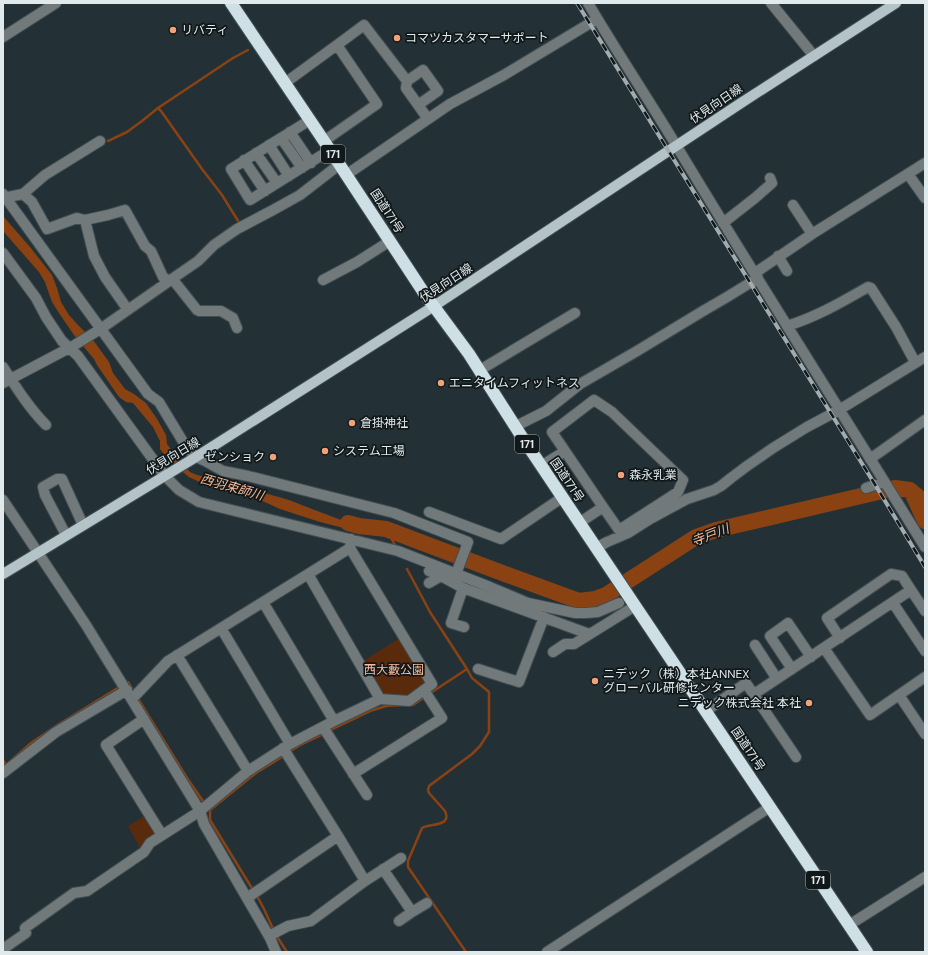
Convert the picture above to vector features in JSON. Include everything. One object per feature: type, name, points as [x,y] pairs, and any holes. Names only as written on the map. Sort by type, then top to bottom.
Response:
[{"type":"highway","name":"国道171号","points":[[231,3],[434,306],[480,370],[562,498],[867,952]]},
{"type":"main road","name":"伏見向日線","points":[[3,574],[196,457],[434,306],[896,3]]},
{"type":"street","points":[[4,36],[56,3]]},
{"type":"street","points":[[588,3],[925,547]]},
{"type":"street","points":[[771,3],[814,56]]},
{"type":"street","points":[[346,175],[450,104],[504,75],[597,19]]},
{"type":"street","points":[[285,83],[364,25],[407,81],[406,88],[428,119]]},
{"type":"street","points":[[310,120],[231,169],[250,200],[311,162],[327,146],[377,104],[337,45]]},
{"type":"street","points":[[407,81],[423,70],[438,91],[418,105]]},
{"type":"street","points":[[290,132],[311,162]]},
{"type":"street","points":[[281,138],[302,168]]},
{"type":"street","points":[[100,141],[45,175],[23,194],[4,196],[148,394],[159,402],[185,445],[196,457],[223,471],[394,513],[468,542],[456,574]]},
{"type":"street","points":[[269,145],[289,176]]},
{"type":"street","points":[[256,153],[277,183]]},
{"type":"street","points":[[244,160],[265,191]]},
{"type":"street","points":[[516,426],[546,411],[580,384],[727,297],[778,256],[925,163]]},
{"type":"street","points":[[7,381],[100,330],[198,261],[214,245],[237,229],[300,195],[340,164]]},
{"type":"street","points":[[908,174],[925,198]]},
{"type":"street","points":[[723,223],[772,183],[770,178]]},
{"type":"street","points":[[23,194],[32,202],[47,229],[77,218],[85,220],[125,210],[145,246],[151,250],[163,278],[169,281],[174,281],[197,310],[221,310],[232,318],[237,328]]},
{"type":"street","points":[[793,205],[812,234]]},
{"type":"street","points":[[85,220],[94,256],[105,277],[128,310]]},
{"type":"street","points":[[323,280],[357,262],[390,240]]},
{"type":"street","points":[[3,253],[36,298],[46,317],[62,341],[71,347],[78,356],[165,476],[179,490],[199,502],[350,543],[398,551],[528,603],[586,614],[598,612],[619,603]]},
{"type":"street","points":[[778,256],[787,271]]},
{"type":"street","points":[[787,326],[802,321],[868,287],[871,288],[896,327],[915,362]]},
{"type":"street","points":[[480,370],[575,313]]},
{"type":"street","points":[[596,548],[628,533],[687,499],[714,490],[721,486],[773,448],[807,427],[839,410],[925,357]]},
{"type":"street","points":[[3,367],[7,381],[46,425]]},
{"type":"street","points":[[594,400],[612,412],[683,480],[678,492],[619,530],[565,451],[552,432],[594,400]]},
{"type":"street","points":[[870,459],[925,420]]},
{"type":"street","points":[[542,466],[565,451]]},
{"type":"street","points":[[66,535],[45,495],[43,487],[57,479],[62,479],[84,525]]},
{"type":"street","points":[[866,488],[888,488]]},
{"type":"street","points":[[429,512],[501,539],[562,498]]},
{"type":"street","points":[[3,500],[86,625],[130,694],[144,719],[205,807]]},
{"type":"street","points":[[580,523],[603,507]]},
{"type":"street","points":[[3,773],[56,732],[140,690],[168,661],[308,574],[350,543]]},
{"type":"street","points":[[3,949],[26,933],[24,928],[74,893],[87,891],[144,852],[150,843],[205,807],[248,770],[286,746],[334,721],[380,700],[409,701],[432,684],[350,543]]},
{"type":"street","points":[[418,566],[464,588],[589,634]]},
{"type":"street","points":[[308,574],[380,700]]},
{"type":"street","points":[[840,638],[827,618],[891,574],[902,576],[925,611]]},
{"type":"street","points":[[429,583],[441,576]]},
{"type":"street","points":[[464,588],[451,623],[464,627]]},
{"type":"street","points":[[754,694],[912,590]]},
{"type":"street","points":[[263,602],[334,721]]},
{"type":"street","points":[[893,602],[925,651]]},
{"type":"street","points":[[553,652],[565,644],[574,644],[635,606]]},
{"type":"street","points":[[478,669],[519,682],[544,617]]},
{"type":"street","points":[[792,669],[770,636],[788,623],[811,657]]},
{"type":"street","points":[[221,628],[286,746],[365,881]]},
{"type":"street","points":[[755,645],[777,679]]},
{"type":"street","points":[[824,648],[870,715],[925,677]]},
{"type":"street","points":[[178,655],[248,770]]},
{"type":"street","points":[[706,711],[746,683],[796,757]]},
{"type":"street","points":[[353,774],[442,718],[424,690]]},
{"type":"street","points":[[899,695],[925,734]]},
{"type":"street","points":[[144,719],[106,745],[162,835]]},
{"type":"street","points":[[323,727],[367,795]]},
{"type":"street","points":[[205,807],[201,814],[204,824],[269,936],[276,952]]},
{"type":"street","points":[[547,952],[770,807]]},
{"type":"street","points":[[247,898],[338,836]]},
{"type":"street","points":[[269,936],[288,926],[311,921],[365,881],[401,858]]},
{"type":"street","points":[[383,869],[412,912]]},
{"type":"street","points":[[849,925],[925,877]]},
{"type":"street","points":[[399,921],[427,903]]},
{"type":"green space","name":"西大藪公園","points":[[400,638],[425,680],[424,687],[410,695],[389,696],[381,692],[363,661]]},
{"type":"green space","points":[[146,815],[156,832],[154,837],[140,848],[128,826]]},
{"type":"water","name":"西羽束師川","points":[[3,216],[52,275],[61,302],[69,315],[93,340],[109,362],[113,373],[125,389],[146,403],[166,435],[167,444],[190,472],[289,500],[344,521],[359,525],[371,524],[369,529],[356,531],[320,522],[280,509],[252,496],[226,492],[210,487],[189,477],[168,460],[160,449],[160,441],[153,427],[133,403],[126,402],[119,397],[94,359],[74,335],[59,313],[52,302],[45,282],[39,272],[3,231]]},
{"type":"waterway","points":[[108,141],[127,132],[158,108],[233,58],[248,50]]},
{"type":"waterway","points":[[158,108],[222,195],[240,224]]},
{"type":"waterway","name":"寺戸川","points":[[348,523],[359,526],[386,529],[579,601],[595,599],[606,595],[696,537],[716,530],[895,488],[910,490],[923,501],[925,505]]},
{"type":"waterway","points":[[914,497],[925,521]]},
{"type":"waterway","points":[[386,529],[395,545]]},
{"type":"waterway","points":[[407,569],[430,612],[472,678],[489,692],[489,732],[480,746],[472,754],[429,786],[429,793],[445,811],[446,820],[440,824],[422,828],[408,861],[408,867],[466,952]]},
{"type":"waterway","points":[[429,694],[467,669]]},
{"type":"waterway","points":[[125,684],[128,682],[134,692]]},
{"type":"waterway","points":[[3,760],[6,765],[31,743],[121,686]]},
{"type":"waterway","points":[[137,697],[187,778],[205,804]]},
{"type":"waterway","points":[[410,705],[413,705],[425,697]]},
{"type":"waterway","points":[[328,731],[370,711],[386,706],[401,705]]},
{"type":"waterway","points":[[289,752],[323,734]]},
{"type":"waterway","points":[[208,808],[210,810],[256,773],[285,755]]},
{"type":"waterway","points":[[210,810],[210,820],[253,890]]},
{"type":"waterway","points":[[256,894],[274,931]]},
{"type":"waterway","points":[[276,935],[287,952]]},
{"type":"railway","points":[[577,3],[925,567]]},
{"type":"place","name":"リバティ","points":[[173,30]]},
{"type":"place","name":"コマツカスタマーサポート","points":[[397,38]]},
{"type":"place","name":"エニタイムフィットネス","points":[[441,383]]},
{"type":"place","name":"倉掛神社","points":[[352,423]]},
{"type":"place","name":"システム工場","points":[[325,451]]},
{"type":"place","name":"ゼンショク","points":[[273,457]]},
{"type":"place","name":"森永乳業","points":[[621,475]]},
{"type":"place","name":"ニデック（株）本社ANNEX グローバル研修センター","points":[[595,681]]},
{"type":"place","name":"ニデック株式会社 本社","points":[[809,703]]}]
